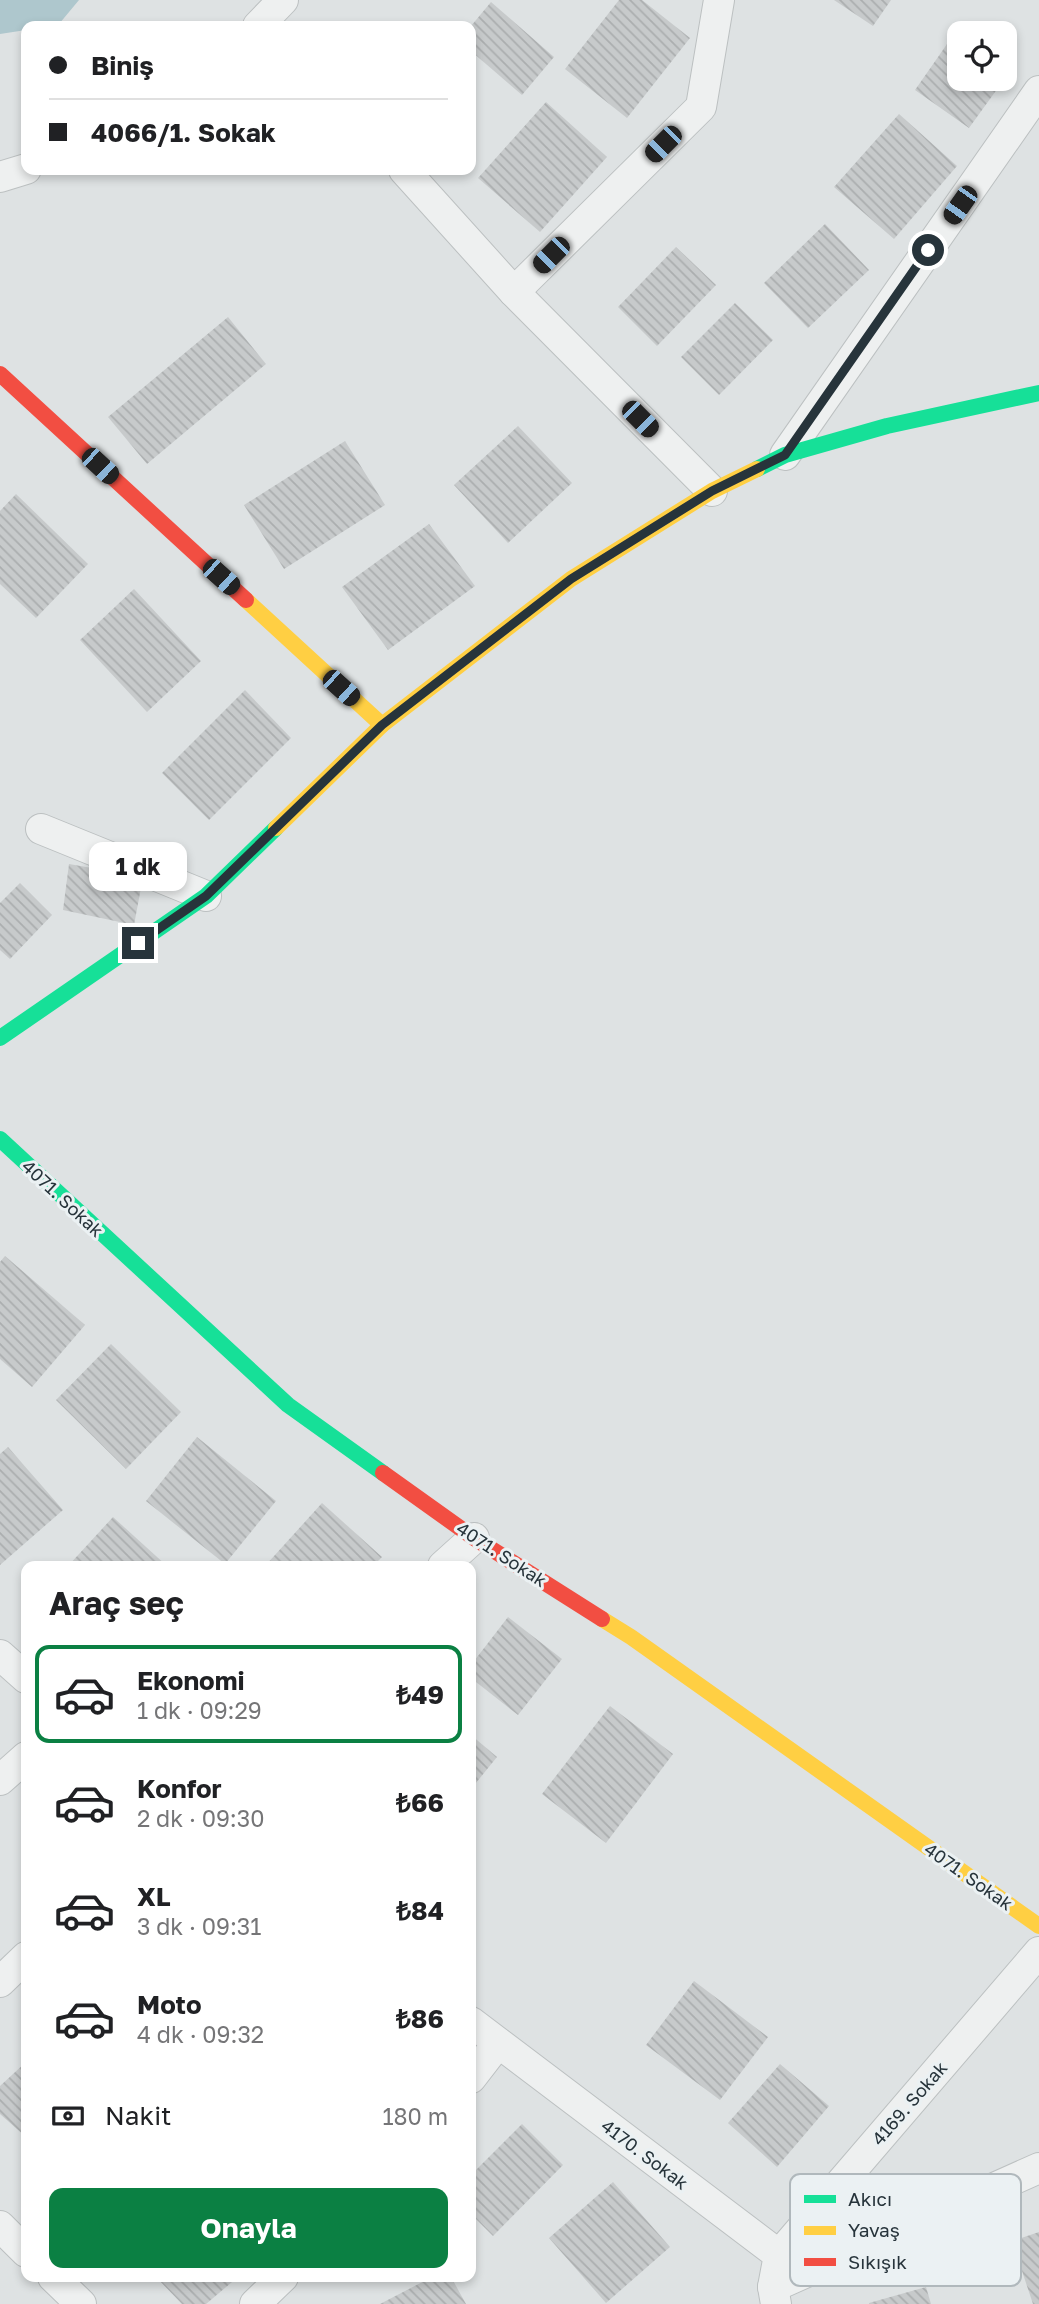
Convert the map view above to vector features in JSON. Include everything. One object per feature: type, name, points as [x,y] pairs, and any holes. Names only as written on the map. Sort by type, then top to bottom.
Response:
[{"type":"street","points":[[514,292],[701,107],[719,0]]},
{"type":"street","points":[[785,455],[1039,91]]},
{"type":"street","points":[[0,177],[21,171]]},
{"type":"street","points":[[409,175],[514,292],[712,491]]},
{"type":"street","points":[[0,374],[382,725]]},
{"type":"street","points":[[0,1038],[206,896],[382,725],[571,579],[712,491],[785,455],[887,426],[1039,393]]},
{"type":"street","points":[[41,829],[206,896]]},
{"type":"street","name":"4071. Sokak","points":[[0,1139],[288,1405],[474,1538],[631,1637],[1039,1926]]},
{"type":"street","points":[[449,1561],[474,1538]]},
{"type":"street","points":[[0,1655],[21,1674]]},
{"type":"street","points":[[0,1780],[21,1761]]},
{"type":"street","name":"4169. Sokak","points":[[849,2174],[1039,1952]]},
{"type":"street","points":[[0,1982],[21,1962]]},
{"type":"street","name":"4170. Sokak","points":[[476,2026],[779,2255]]},
{"type":"street","points":[[476,2072],[498,2043]]},
{"type":"street","points":[[1021,2177],[1039,2168]]},
{"type":"street","points":[[0,2226],[21,2247]]},
{"type":"street","name":"4169. Sokak","points":[[779,2255],[790,2242]]},
{"type":"street","points":[[775,2295],[779,2255]]},
{"type":"street","points":[[57,2282],[81,2304]]},
{"type":"street","points":[[255,2304],[278,2282]]},
{"type":"street","points":[[775,2295],[794,2286]]},
{"type":"water","points":[[0,0],[79,0],[62,21],[21,21],[21,31],[0,34]]},
{"type":"building","points":[[619,0],[642,0],[690,38],[627,118],[565,69]]},
{"type":"building","points":[[834,0],[891,0],[873,26]]},
{"type":"building","points":[[491,2],[554,57],[522,95],[476,55],[475,21]]},
{"type":"building","points":[[947,44],[947,91],[996,91],[969,128],[915,90]]},
{"type":"building","points":[[546,102],[607,157],[540,232],[478,178]]},
{"type":"building","points":[[899,114],[957,166],[894,239],[834,187]]},
{"type":"building","points":[[825,224],[869,270],[808,328],[764,283]]},
{"type":"building","points":[[676,247],[716,285],[657,346],[618,307]]},
{"type":"building","points":[[735,303],[773,340],[719,395],[681,357]]},
{"type":"building","points":[[228,317],[266,364],[147,464],[108,417]]},
{"type":"building","points":[[518,426],[572,483],[508,543],[454,485]]},
{"type":"building","points":[[345,441],[385,505],[284,569],[244,505]]},
{"type":"building","points":[[16,494],[88,564],[36,618],[0,584],[0,511]]},
{"type":"building","points":[[429,524],[475,586],[388,650],[342,587]]},
{"type":"building","points":[[134,589],[201,661],[147,712],[80,640]]},
{"type":"building","points":[[245,690],[291,738],[209,820],[162,773]]},
{"type":"building","points":[[69,864],[143,877],[134,925],[63,910]]},
{"type":"building","points":[[20,883],[52,915],[10,959],[0,950],[0,903]]},
{"type":"building","points":[[5,1256],[85,1325],[32,1387],[0,1359],[0,1262]]},
{"type":"building","points":[[111,1344],[181,1412],[126,1469],[56,1400]]},
{"type":"building","points":[[197,1437],[276,1501],[227,1561],[221,1561],[146,1501]]},
{"type":"building","points":[[8,1447],[63,1510],[0,1565],[0,1454]]},
{"type":"building","points":[[322,1503],[382,1557],[378,1561],[270,1561]]},
{"type":"building","points":[[113,1517],[161,1561],[73,1561]]},
{"type":"building","points":[[508,1617],[562,1659],[518,1715],[476,1682],[476,1659]]},
{"type":"building","points":[[610,1706],[673,1754],[606,1843],[542,1794]]},
{"type":"building","points":[[476,1739],[497,1757],[476,1783]]},
{"type":"building","points":[[694,1981],[768,2037],[720,2100],[646,2045]]},
{"type":"building","points":[[780,2064],[829,2106],[777,2167],[728,2123]]},
{"type":"building","points":[[21,2067],[21,2133],[0,2114],[0,2086]]},
{"type":"building","points":[[522,2124],[563,2165],[493,2236],[476,2219],[476,2170]]},
{"type":"building","points":[[613,2182],[670,2247],[606,2303],[549,2238]]},
{"type":"building","points":[[1039,2232],[1039,2304],[1033,2304],[1021,2268],[1021,2238]]},
{"type":"building","points":[[161,2282],[232,2282],[206,2304],[182,2304]]},
{"type":"building","points":[[422,2282],[454,2282],[466,2304],[380,2304]]},
{"type":"building","points":[[926,2287],[931,2304],[869,2304],[869,2303]]},
{"type":"traffic: fast","points":[[757,469],[785,455],[887,426],[1039,393]]},
{"type":"traffic: fast","points":[[0,1038],[206,896],[276,828]]},
{"type":"traffic: fast","points":[[0,1139],[288,1405],[383,1473]]},
{"type":"traffic: slow","points":[[276,828],[382,725],[571,579],[712,491],[757,469]]},
{"type":"traffic: slow","points":[[246,600],[382,725]]},
{"type":"traffic: slow","points":[[602,1619],[1039,1926]]},
{"type":"traffic: jam","points":[[0,374],[246,600]]},
{"type":"traffic: jam","points":[[383,1473],[474,1538],[602,1619]]},
{"type":"route","points":[[138,943],[206,896],[382,725],[571,579],[712,491],[785,455],[928,250]]}]
